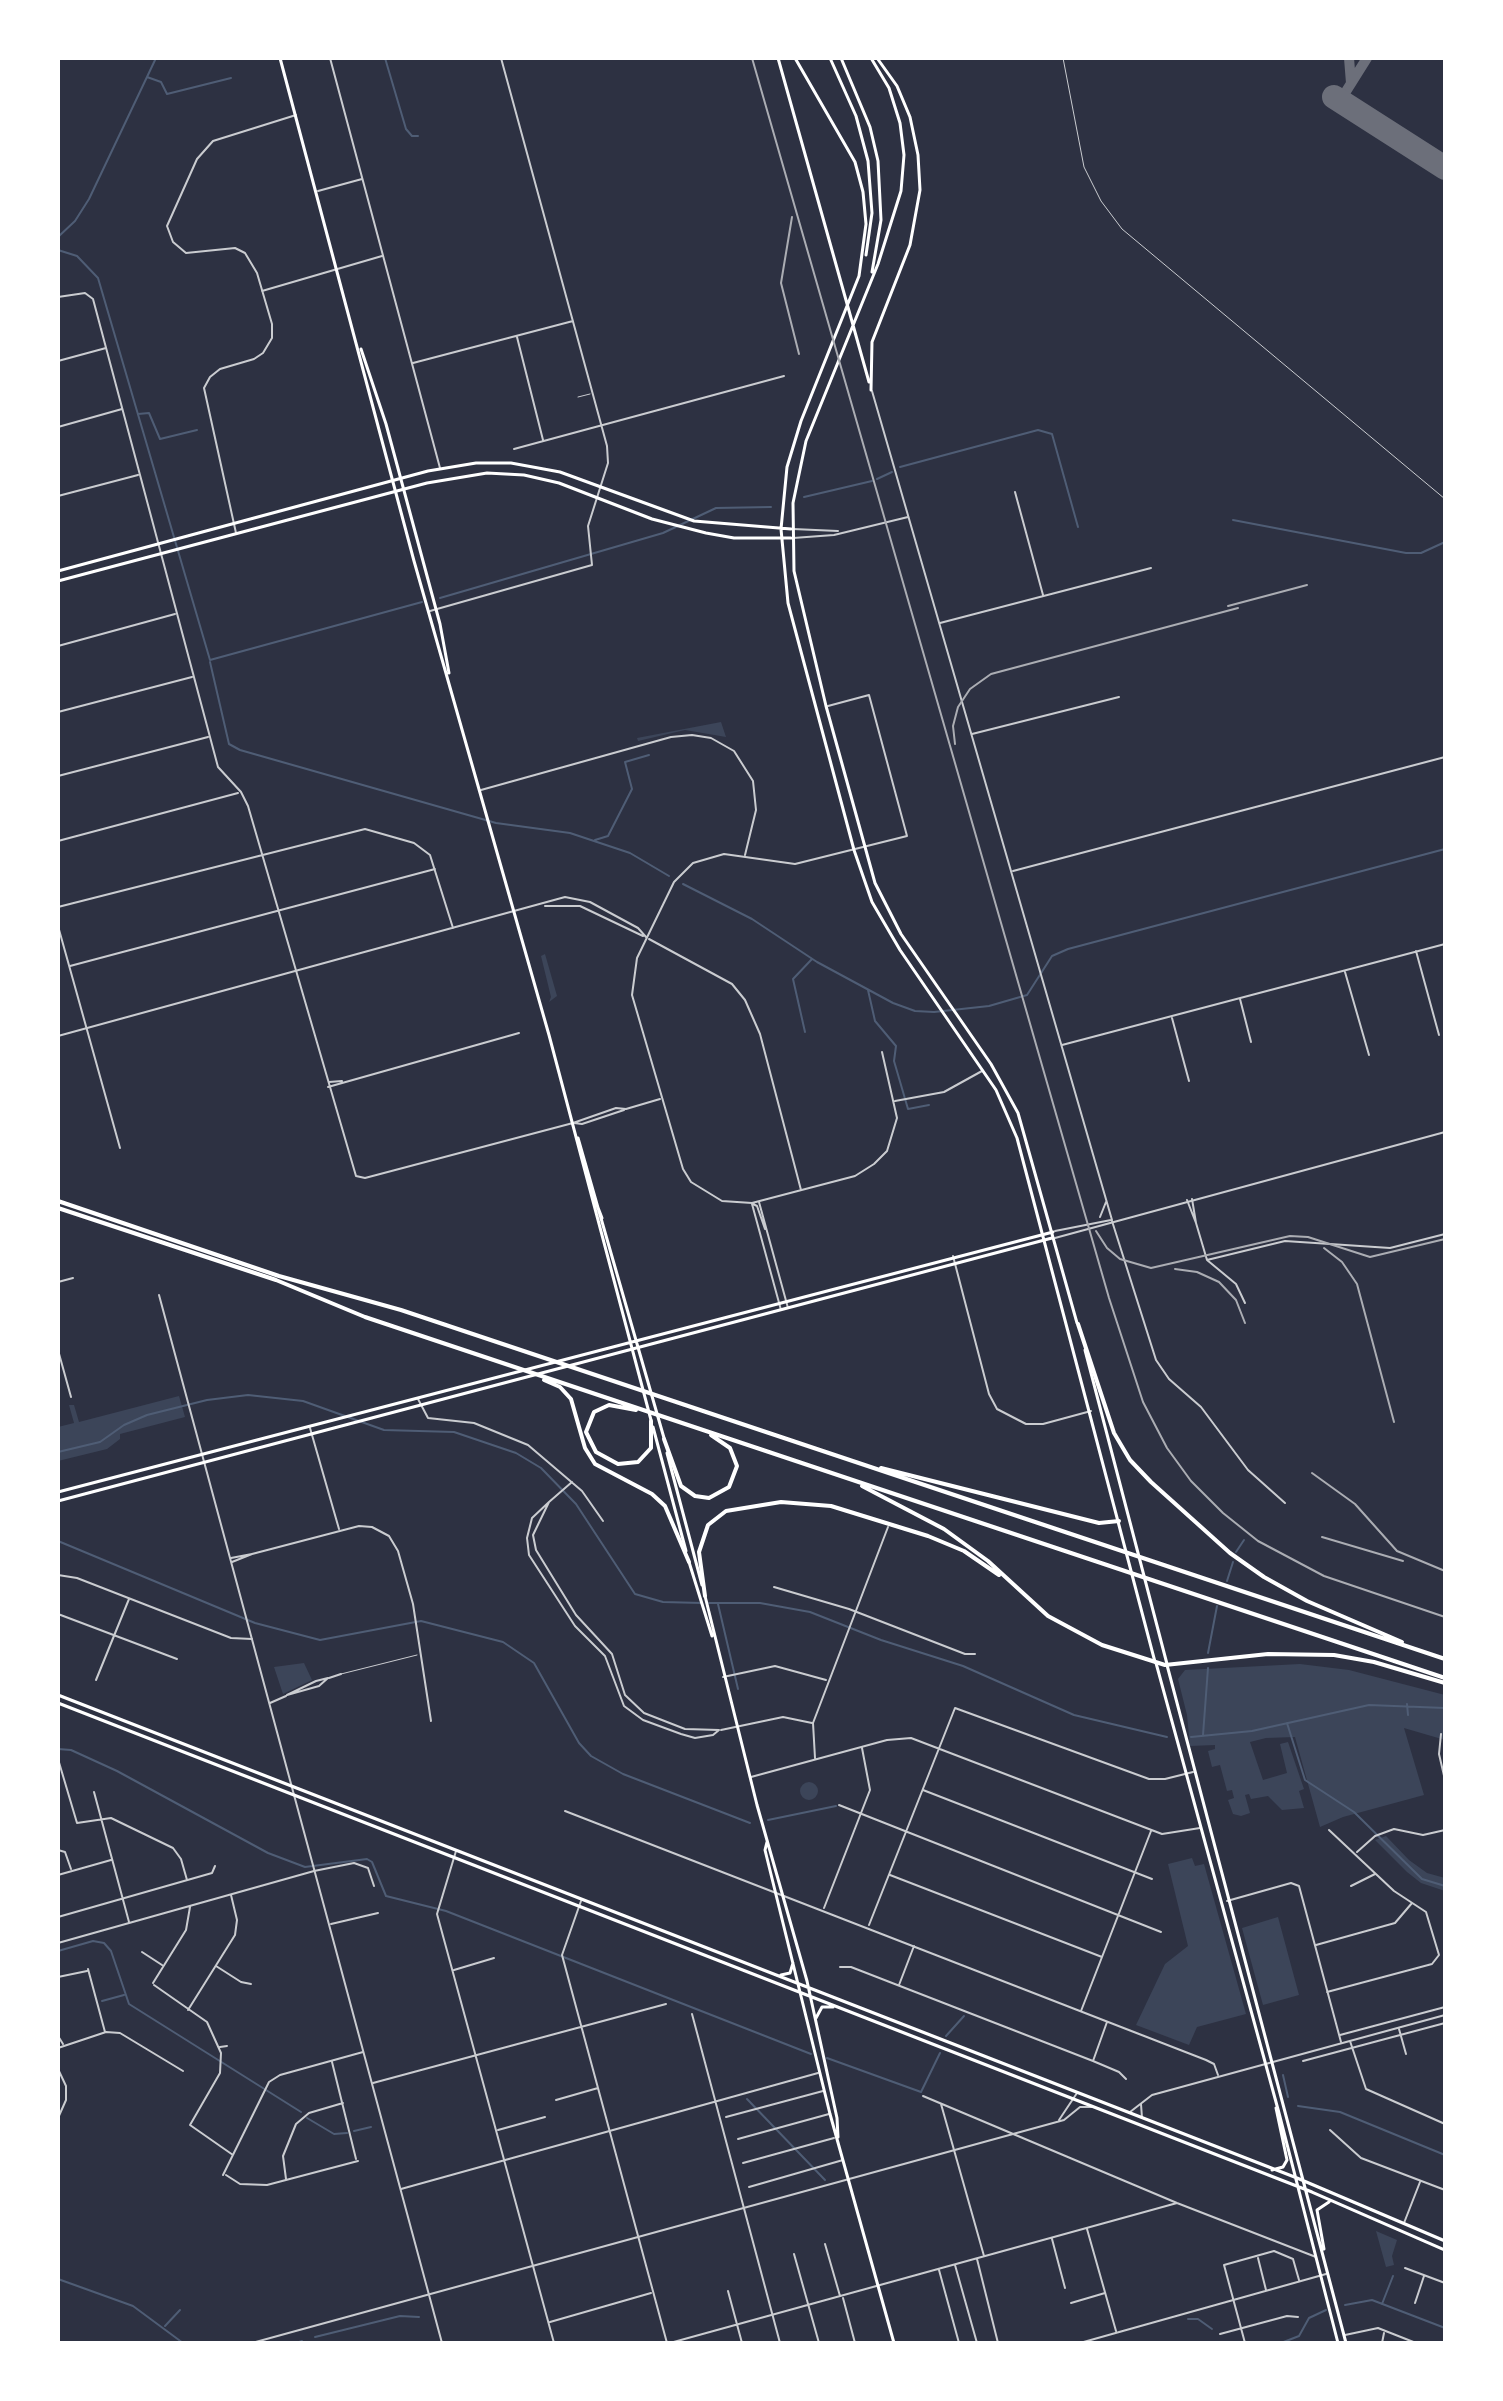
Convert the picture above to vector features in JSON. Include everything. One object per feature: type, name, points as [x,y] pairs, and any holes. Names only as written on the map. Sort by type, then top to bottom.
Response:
[{"type":"highway","points":[[58,1201],[279,1276],[401,1310],[1445,1659]]},
{"type":"highway","points":[[58,1208],[550,1380],[1116,1567],[1445,1681]]},
{"type":"highway","points":[[1078,1324],[1112,1429],[1130,1460],[1151,1482],[1230,1553],[1271,1582],[1307,1601],[1430,1654]]},
{"type":"highway","points":[[550,1380],[571,1399],[585,1448],[593,1462],[606,1472],[652,1494],[665,1506],[689,1562]]},
{"type":"highway","points":[[636,1409],[609,1405],[595,1411],[586,1432],[594,1450],[615,1463],[638,1462],[652,1445],[651,1421]]},
{"type":"highway","points":[[664,1439],[678,1482],[687,1492],[706,1499],[728,1489],[737,1470],[732,1450],[719,1439],[683,1423]]},
{"type":"highway","points":[[754,1447],[895,1501],[954,1536],[1065,1628],[1101,1645],[1167,1665],[1260,1654],[1319,1654],[1365,1660],[1445,1681]]},
{"type":"highway","points":[[874,1468],[1099,1523],[1119,1521]]},
{"type":"highway","points":[[702,1596],[700,1541],[711,1522],[726,1511],[768,1503],[802,1502],[831,1506],[889,1524],[954,1546],[1005,1578]]},
{"type":"main road","points":[[281,58],[429,611],[573,1123],[640,1347],[702,1596],[703,1613],[784,1893],[816,2022],[843,2160],[894,2343]]},
{"type":"main road","points":[[778,58],[871,390]]},
{"type":"main road","points":[[795,58],[858,171],[866,214],[864,262]]},
{"type":"main road","points":[[830,58],[856,116],[868,161],[872,213],[864,262],[789,457],[781,529],[788,603],[854,850],[885,927],[983,1070],[1017,1138],[1200,1828],[1297,2178],[1338,2343]]},
{"type":"main road","points":[[841,58],[870,127],[881,190],[880,237],[869,284]]},
{"type":"main road","points":[[871,58],[885,78],[894,103],[904,163],[894,219],[830,377],[800,465],[791,529],[800,606],[863,847],[894,923],[995,1071],[1018,1113],[1078,1324],[1193,1772],[1273,2061],[1346,2343]]},
{"type":"main road","points":[[871,390],[872,342],[913,237],[920,183],[910,117],[897,86],[877,58]]},
{"type":"main road","points":[[358,342],[401,478],[436,609],[449,675]]},
{"type":"main road","points":[[58,571],[393,480],[476,463],[523,465],[601,486],[694,521],[791,529]]},
{"type":"main road","points":[[58,581],[459,476],[501,473],[548,480],[683,528],[734,538],[791,538]]},
{"type":"main road","points":[[64,569],[66,579]]},
{"type":"main road","points":[[573,1123],[689,1562],[709,1612],[712,1636]]},
{"type":"main road","points":[[590,1191],[605,1225]]},
{"type":"main road","points":[[58,1492],[1053,1232]]},
{"type":"main road","points":[[58,1501],[1055,1238]]},
{"type":"main road","points":[[58,1695],[1297,2178],[1445,2241]]},
{"type":"main road","points":[[58,1703],[1307,2190],[1445,2250]]},
{"type":"main road","points":[[767,1842],[765,1850],[838,2137]]},
{"type":"main road","points":[[674,1944],[677,1937]]},
{"type":"main road","points":[[774,1975],[790,1973],[793,1956]]},
{"type":"main road","points":[[816,2022],[822,2007],[842,2009]]},
{"type":"main road","points":[[1272,2170],[1283,2167],[1287,2160],[1275,2100]]},
{"type":"main road","points":[[1203,2150],[1209,2151],[1208,2144]]},
{"type":"main road","points":[[1324,2257],[1317,2209],[1324,2203],[1334,2202]]},
{"type":"street","points":[[330,58],[440,468]]},
{"type":"street","points":[[429,611],[593,566],[588,526],[608,460],[602,425],[501,58]]},
{"type":"street","points":[[237,534],[204,391],[216,372],[257,358],[268,346],[272,328],[251,259],[245,253],[235,248],[186,253],[173,242],[167,226],[202,150],[222,136],[296,115]]},
{"type":"street","points":[[316,191],[362,179]]},
{"type":"street","points":[[262,291],[383,255]]},
{"type":"street","points":[[58,297],[85,293],[93,299],[218,767],[241,792],[356,1176],[365,1178],[573,1123],[616,1108],[626,1109]]},
{"type":"street","points":[[412,363],[573,321]]},
{"type":"street","points":[[516,336],[544,441]]},
{"type":"street","points":[[58,361],[106,348]]},
{"type":"street","points":[[514,449],[784,376]]},
{"type":"street","points":[[871,390],[1112,1220],[1156,1360],[1169,1379],[1201,1407],[1248,1470],[1285,1503]]},
{"type":"street","points":[[58,427],[123,409]]},
{"type":"street","points":[[58,496],[140,474]]},
{"type":"street","points":[[1015,492],[1043,596]]},
{"type":"street","points":[[791,538],[909,516]]},
{"type":"street","points":[[791,529],[840,531]]},
{"type":"street","points":[[940,623],[1151,568]]},
{"type":"street","points":[[58,646],[177,614]]},
{"type":"street","points":[[58,712],[193,676]]},
{"type":"street","points":[[826,706],[869,695],[907,836],[789,864],[714,855],[684,869],[637,958],[632,995],[678,1157],[691,1182],[722,1201],[752,1203],[855,1176],[874,1164],[887,1151],[895,1133],[895,1101],[882,1052]]},
{"type":"street","points":[[972,734],[1119,697]]},
{"type":"street","points":[[481,790],[671,737],[692,735],[711,738],[736,753],[753,781],[756,810],[745,857]]},
{"type":"street","points":[[58,776],[209,736]]},
{"type":"street","points":[[1011,872],[1445,757]]},
{"type":"street","points":[[58,841],[241,792]]},
{"type":"street","points":[[58,907],[365,829],[414,843],[430,855],[453,929]]},
{"type":"street","points":[[69,966],[435,869]]},
{"type":"street","points":[[58,1036],[294,970],[514,914],[555,899],[578,898],[638,928],[647,938]]},
{"type":"street","points":[[576,905],[578,898]]},
{"type":"street","points":[[539,907],[576,905],[647,938],[732,984],[745,1000],[760,1033],[801,1190]]},
{"type":"street","points":[[58,926],[120,1148]]},
{"type":"street","points":[[1061,1046],[1445,944]]},
{"type":"street","points":[[1416,951],[1439,1035]]},
{"type":"street","points":[[1344,970],[1369,1055]]},
{"type":"street","points":[[1240,998],[1251,1042]]},
{"type":"street","points":[[1171,1016],[1189,1081]]},
{"type":"street","points":[[328,1085],[519,1033]]},
{"type":"street","points":[[895,1101],[953,1089],[983,1070]]},
{"type":"street","points":[[573,1123],[595,1121],[660,1099]]},
{"type":"street","points":[[1055,1238],[1112,1220],[1445,1132]]},
{"type":"street","points":[[1192,1199],[1196,1223]]},
{"type":"street","points":[[1187,1200],[1207,1260],[1236,1284],[1245,1303]]},
{"type":"street","points":[[758,1201],[788,1308]]},
{"type":"street","points":[[1098,1220],[1105,1211],[1107,1201]]},
{"type":"street","points":[[752,1203],[757,1206],[767,1233]]},
{"type":"street","points":[[752,1203],[781,1310]]},
{"type":"street","points":[[1053,1232],[1098,1220],[1112,1220]]},
{"type":"street","points":[[1207,1260],[1285,1241],[1390,1248],[1445,1234]]},
{"type":"street","points":[[953,1256],[989,1394],[997,1409],[1026,1424],[1043,1424],[1091,1411]]},
{"type":"street","points":[[58,1282],[73,1278]]},
{"type":"street","points":[[159,1295],[442,2343]]},
{"type":"street","points":[[58,1350],[71,1397]]},
{"type":"street","points":[[417,1398],[428,1418],[474,1423],[513,1436],[553,1463],[603,1521]]},
{"type":"street","points":[[310,1426],[339,1531]]},
{"type":"street","points":[[571,1483],[540,1507],[529,1529],[527,1548],[538,1571],[575,1626],[608,1661],[624,1706],[633,1714],[695,1738],[719,1730]]},
{"type":"street","points":[[549,1502],[534,1531],[536,1550],[570,1604],[612,1654],[633,1705],[675,1725],[696,1731],[737,1728],[791,1716],[813,1723]]},
{"type":"street","points":[[816,1759],[813,1723],[889,1524]]},
{"type":"street","points":[[232,1560],[365,1526],[389,1536],[398,1551],[413,1604],[431,1721]]},
{"type":"street","points":[[529,1529],[534,1531]]},
{"type":"street","points":[[538,1571],[545,1567]]},
{"type":"street","points":[[58,1575],[129,1598],[231,1638],[252,1639]]},
{"type":"street","points":[[774,1587],[854,1612],[965,1654],[975,1654]]},
{"type":"street","points":[[96,1680],[129,1598]]},
{"type":"street","points":[[563,1608],[570,1604]]},
{"type":"street","points":[[58,1614],[177,1659]]},
{"type":"street","points":[[595,1644],[599,1639]]},
{"type":"street","points":[[723,1677],[775,1666],[827,1681]]},
{"type":"street","points":[[269,1703],[304,1686],[341,1674]]},
{"type":"street","points":[[287,1695],[319,1686],[328,1678]]},
{"type":"street","points":[[613,1680],[620,1679]]},
{"type":"street","points":[[318,1681],[319,1686]]},
{"type":"street","points":[[304,1686],[306,1691]]},
{"type":"street","points":[[869,1927],[955,1708],[1149,1779],[1193,1772]]},
{"type":"street","points":[[675,1725],[675,1732]]},
{"type":"street","points":[[1441,1734],[1439,1754],[1445,1778]]},
{"type":"street","points":[[750,1777],[907,1738],[939,1747],[1151,1830],[1171,1835],[1200,1828]]},
{"type":"street","points":[[824,1909],[871,1781],[861,1747]]},
{"type":"street","points":[[58,1759],[75,1821],[81,1824],[111,1818],[173,1848],[181,1859],[187,1880]]},
{"type":"street","points":[[922,1790],[1152,1879]]},
{"type":"street","points":[[94,1792],[130,1923]]},
{"type":"street","points":[[839,1805],[1161,1932]]},
{"type":"street","points":[[565,1811],[784,1893],[1210,2061],[1218,2077]]},
{"type":"street","points":[[1356,1853],[1377,1835],[1394,1829],[1423,1835],[1445,1830]]},
{"type":"street","points":[[1081,2011],[1151,1830]]},
{"type":"street","points":[[1327,1992],[1438,1960],[1429,1917],[1329,1830]]},
{"type":"street","points":[[58,1850],[64,1849],[72,1871]]},
{"type":"street","points":[[457,1849],[437,1907],[554,2343]]},
{"type":"street","points":[[58,1875],[112,1860]]},
{"type":"street","points":[[58,1943],[314,1871],[359,1863],[368,1868],[374,1886]]},
{"type":"street","points":[[58,1917],[212,1873],[215,1866]]},
{"type":"street","points":[[1351,1886],[1376,1873]]},
{"type":"street","points":[[889,1874],[1102,1957]]},
{"type":"street","points":[[1227,1901],[1296,1884],[1341,2043]]},
{"type":"street","points":[[188,2010],[237,1924],[231,1894]]},
{"type":"street","points":[[581,1899],[562,1955],[668,2343],[1177,2203]]},
{"type":"street","points":[[1315,1945],[1393,1924],[1402,1919],[1412,1903]]},
{"type":"street","points":[[189,1906],[188,1925],[152,1986],[209,2026],[219,2048],[220,2073],[189,2126],[234,2155]]},
{"type":"street","points":[[329,1924],[378,1913]]},
{"type":"street","points":[[899,1985],[914,1945]]},
{"type":"street","points":[[142,1952],[163,1966]]},
{"type":"street","points":[[453,1970],[494,1958]]},
{"type":"street","points":[[215,1966],[241,1982],[251,1984]]},
{"type":"street","points":[[840,1967],[851,1967],[899,1985],[1093,2061],[1119,2072],[1126,2079]]},
{"type":"street","points":[[58,1977],[88,1970],[106,2032]]},
{"type":"street","points":[[373,2083],[666,2004]]},
{"type":"street","points":[[1339,2035],[1445,2007]]},
{"type":"street","points":[[692,2014],[780,2343]]},
{"type":"street","points":[[1125,2112],[1133,2112],[1152,2095],[1444,2016],[1445,2023],[1303,2061]]},
{"type":"street","points":[[1093,2061],[1108,2021]]},
{"type":"street","points":[[1399,2027],[1406,2054]]},
{"type":"street","points":[[58,2048],[106,2032],[128,2035],[183,2071]]},
{"type":"street","points":[[58,2036],[64,2045]]},
{"type":"street","points":[[1350,2041],[1360,2080],[1369,2091],[1445,2124]]},
{"type":"street","points":[[219,2048],[227,2046]]},
{"type":"street","points":[[332,2061],[357,2160],[286,2180],[248,2186],[224,2174],[269,2082],[280,2075],[364,2051]]},
{"type":"street","points":[[58,2069],[66,2086],[66,2100],[58,2118]]},
{"type":"street","points":[[399,2189],[820,2073]]},
{"type":"street","points":[[556,2100],[599,2088]]},
{"type":"street","points":[[726,2117],[824,2090]]},
{"type":"street","points":[[1058,2121],[1066,2114],[1077,2093]]},
{"type":"street","points":[[923,2096],[1177,2203],[1317,2257]]},
{"type":"street","points":[[286,2180],[283,2156],[299,2119],[343,2103]]},
{"type":"street","points":[[941,2103],[984,2256]]},
{"type":"street","points":[[1141,2103],[1142,2118]]},
{"type":"street","points":[[252,2343],[1058,2121],[1080,2107],[1092,2107]]},
{"type":"street","points":[[738,2139],[830,2114]]},
{"type":"street","points":[[497,2130],[545,2117]]},
{"type":"street","points":[[1330,2130],[1361,2158],[1445,2190]]},
{"type":"street","points":[[743,2163],[838,2137]]},
{"type":"street","points":[[749,2187],[843,2160]]},
{"type":"street","points":[[1404,2223],[1421,2181]]},
{"type":"street","points":[[1087,2228],[1117,2333]]},
{"type":"street","points":[[1052,2238],[1065,2288]]},
{"type":"street","points":[[825,2244],[855,2343]]},
{"type":"street","points":[[1245,2343],[1224,2265],[1274,2251],[1293,2259],[1299,2282]]},
{"type":"street","points":[[794,2254],[819,2343]]},
{"type":"street","points":[[1257,2256],[1267,2291]]},
{"type":"street","points":[[977,2258],[998,2343]]},
{"type":"street","points":[[955,2264],[977,2343]]},
{"type":"street","points":[[939,2268],[959,2343]]},
{"type":"street","points":[[1405,2268],[1445,2283]]},
{"type":"street","points":[[1080,2343],[1328,2274]]},
{"type":"street","points":[[1415,2303],[1425,2275]]},
{"type":"street","points":[[728,2291],[742,2343]]},
{"type":"street","points":[[548,2322],[654,2292]]},
{"type":"street","points":[[1071,2303],[1106,2293]]},
{"type":"street","points":[[1220,2334],[1287,2316],[1298,2317]]},
{"type":"street","points":[[1344,2335],[1369,2328],[1416,2343]]},
{"type":"street","points":[[1382,2343],[1385,2331]]},
{"type":"lane","points":[[1063,58],[1084,167],[1101,201],[1122,229],[1445,499]]},
{"type":"lane","points":[[578,397],[592,393]]},
{"type":"lane","points":[[341,1674],[420,1654]]},
{"type":"shaded area","points":[[721,722],[726,737],[685,730],[638,741],[637,738]]},
{"type":"shaded area","points":[[545,954],[557,996],[549,1002],[551,997],[541,956]]},
{"type":"shaded area","points":[[179,1396],[185,1417],[120,1434],[120,1439],[107,1449],[58,1461],[58,1427],[74,1423],[69,1405],[74,1405],[79,1422]]},
{"type":"shaded area","points":[[304,1663],[312,1680],[283,1694],[274,1667]]},
{"type":"shaded area","points":[[1300,1664],[1349,1670],[1445,1695],[1445,1740],[1404,1728],[1424,1795],[1343,1817],[1320,1827],[1295,1737],[1266,1738],[1250,1742],[1263,1780],[1287,1773],[1280,1744],[1288,1742],[1304,1789],[1299,1791],[1304,1808],[1282,1810],[1268,1796],[1251,1799],[1249,1794],[1245,1795],[1250,1813],[1241,1816],[1233,1814],[1228,1800],[1234,1798],[1232,1790],[1227,1791],[1220,1765],[1212,1767],[1208,1751],[1215,1749],[1215,1745],[1190,1746],[1187,1715],[1178,1679],[1185,1670]]},
{"type":"shaded area","points":[[809,1782],[818,1791],[809,1800],[800,1791]]},
{"type":"shaded area","points":[[1386,1836],[1409,1860],[1427,1873],[1445,1878],[1445,1891],[1421,1883],[1407,1872],[1375,1840]]},
{"type":"shaded area","points":[[1192,1858],[1195,1866],[1204,1864],[1246,2014],[1197,2027],[1189,2045],[1136,2025],[1165,1964],[1188,1946],[1168,1864]]},
{"type":"shaded area","points":[[1278,1917],[1299,1995],[1263,2005],[1242,1928]]},
{"type":"shaded area","points":[[1376,2231],[1397,2240],[1392,2256],[1394,2265],[1386,2267]]},
{"type":"waterway","points":[[58,237],[75,221],[89,199],[156,58]]},
{"type":"waterway","points":[[385,58],[406,129],[412,136],[418,136]]},
{"type":"waterway","points":[[147,77],[161,82],[167,94],[231,78]]},
{"type":"waterway","points":[[58,250],[77,256],[98,278],[210,660],[422,602]]},
{"type":"waterway","points":[[138,414],[149,413],[160,439],[197,430]]},
{"type":"waterway","points":[[900,467],[1038,430],[1052,434],[1078,527]]},
{"type":"waterway","points":[[877,479],[892,472]]},
{"type":"waterway","points":[[804,497],[872,481]]},
{"type":"waterway","points":[[440,598],[663,533],[716,508],[771,507]]},
{"type":"waterway","points":[[1233,520],[1406,553],[1421,553],[1445,542]]},
{"type":"waterway","points":[[210,662],[229,744],[240,750],[496,823],[570,833],[630,853],[669,876]]},
{"type":"waterway","points":[[595,840],[608,836],[632,789],[625,762],[649,755]]},
{"type":"waterway","points":[[683,884],[752,919],[817,962],[893,1003],[915,1011],[934,1012],[989,1006],[1027,995],[1052,956],[1068,949],[1445,849]]},
{"type":"waterway","points":[[805,1032],[793,979],[812,959]]},
{"type":"waterway","points":[[868,990],[875,1021],[896,1046],[894,1061],[908,1109],[929,1105]]},
{"type":"waterway","points":[[58,1452],[100,1442],[124,1425],[147,1415],[207,1400],[248,1395],[303,1401],[384,1430],[454,1432],[516,1453],[541,1468],[576,1504],[635,1594],[663,1602],[702,1603]]},
{"type":"waterway","points":[[1236,1552],[1244,1540]]},
{"type":"waterway","points":[[58,1541],[255,1623],[320,1640],[421,1621],[503,1642],[534,1663],[579,1743],[591,1756],[623,1774],[750,1823]]},
{"type":"waterway","points":[[1227,1581],[1233,1562]]},
{"type":"waterway","points":[[709,1603],[760,1603],[810,1612],[881,1640],[963,1666],[1074,1715],[1167,1737]]},
{"type":"waterway","points":[[718,1604],[738,1689]]},
{"type":"waterway","points":[[1208,1653],[1217,1606]]},
{"type":"waterway","points":[[1203,1735],[1208,1668]]},
{"type":"waterway","points":[[1407,1704],[1408,1715]]},
{"type":"waterway","points":[[1191,1737],[1252,1731],[1369,1705],[1445,1708]]},
{"type":"waterway","points":[[1287,1723],[1305,1780],[1354,1812],[1422,1879],[1445,1886]]},
{"type":"waterway","points":[[58,1749],[71,1750],[117,1771],[268,1853],[305,1867],[367,1859],[372,1862],[386,1896],[446,1911],[811,2054]]},
{"type":"waterway","points":[[768,1820],[836,1806]]},
{"type":"waterway","points":[[58,1951],[93,1941],[104,1943],[111,1951],[129,2004],[301,2112]]},
{"type":"waterway","points":[[102,2001],[124,1995]]},
{"type":"waterway","points":[[946,2036],[964,2016]]},
{"type":"waterway","points":[[827,2058],[921,2092],[940,2053]]},
{"type":"waterway","points":[[1283,2075],[1288,2097]]},
{"type":"waterway","points":[[747,2099],[825,2180]]},
{"type":"waterway","points":[[1298,2106],[1340,2112],[1445,2155]]},
{"type":"waterway","points":[[307,2118],[334,2134],[347,2133]]},
{"type":"waterway","points":[[354,2131],[371,2127]]},
{"type":"waterway","points":[[1382,2304],[1393,2276]]},
{"type":"waterway","points":[[58,2279],[133,2306],[183,2343]]},
{"type":"waterway","points":[[1345,2305],[1372,2300],[1445,2328]]},
{"type":"waterway","points":[[165,2326],[180,2310]]},
{"type":"waterway","points":[[1281,2343],[1299,2336],[1309,2318],[1326,2310]]},
{"type":"waterway","points":[[315,2337],[400,2316],[419,2317]]},
{"type":"waterway","points":[[1188,2319],[1198,2319],[1212,2329]]},
{"type":"waterway","points":[[296,2343],[302,2341]]},
{"type":"taxiway","points":[[1349,58],[1351,83]]},
{"type":"taxiway","points":[[1340,101],[1367,58]]},
{"type":"runway","points":[[1334,97],[1445,168]]},
{"type":"railway","points":[[752,58],[1109,1298],[1143,1402],[1167,1448],[1191,1481],[1223,1513],[1258,1541],[1324,1576],[1445,1617]]},
{"type":"railway","points":[[792,217],[781,283],[799,354]]},
{"type":"railway","points":[[1228,606],[1307,585]]},
{"type":"railway","points":[[955,744],[953,726],[958,707],[970,689],[991,674],[1238,608]]},
{"type":"railway","points":[[1096,1231],[1107,1248],[1120,1259],[1151,1268],[1290,1236],[1308,1237],[1370,1257],[1445,1239]]},
{"type":"railway","points":[[1324,1248],[1342,1262],[1357,1284],[1394,1422]]},
{"type":"railway","points":[[1175,1269],[1197,1272],[1219,1282],[1236,1300],[1245,1323]]},
{"type":"railway","points":[[1312,1473],[1355,1504],[1397,1551],[1445,1571]]},
{"type":"railway","points":[[1322,1537],[1403,1561]]}]
